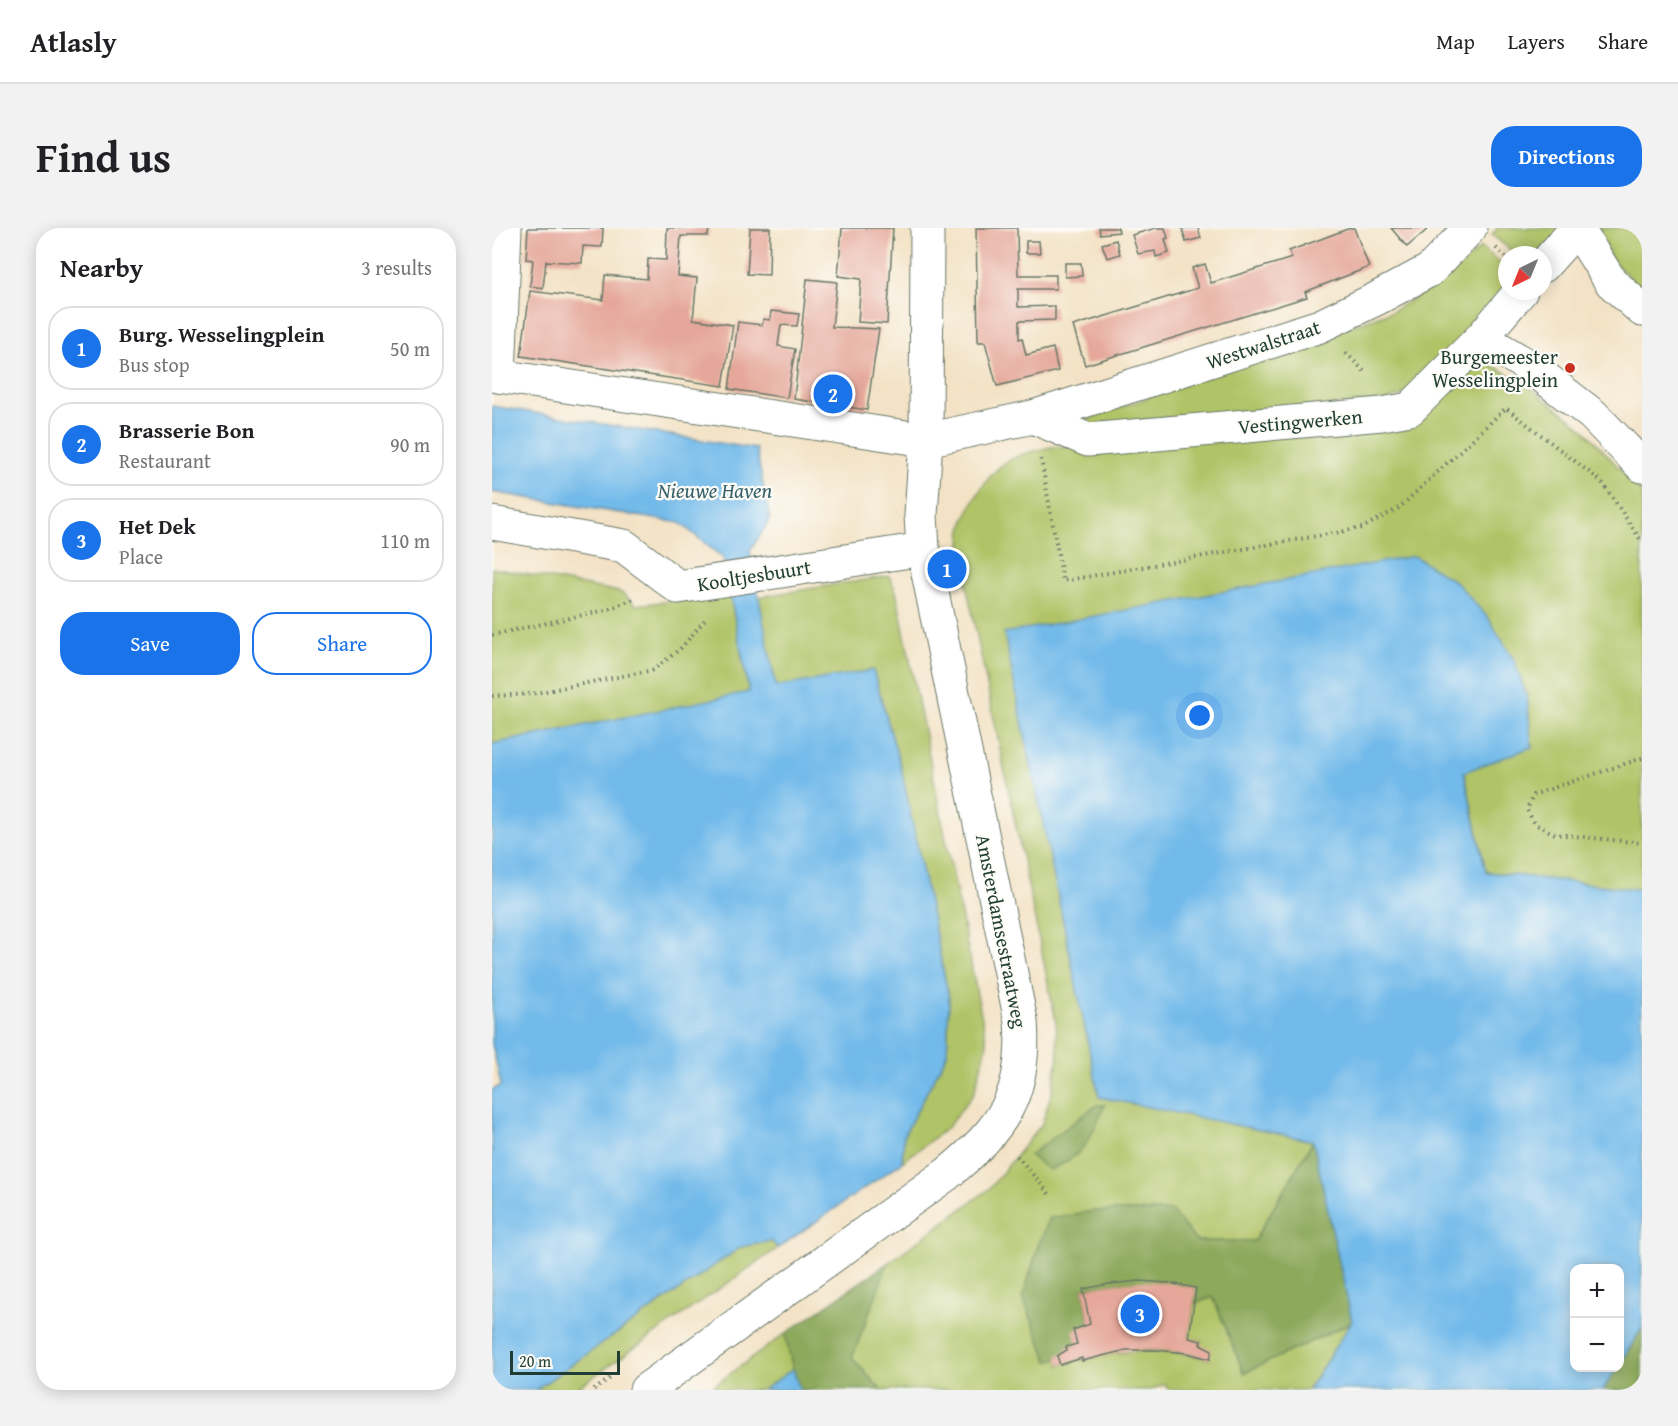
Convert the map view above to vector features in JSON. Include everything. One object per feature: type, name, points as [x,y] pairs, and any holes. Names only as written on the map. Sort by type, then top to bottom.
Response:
[{"type":"street","points":[[505,228],[495,375],[926,440],[1033,417]]},
{"type":"street","points":[[922,549],[921,515],[926,440],[927,228]]},
{"type":"street","name":"Westwalstraat","points":[[1033,417],[1320,326],[1430,270],[1470,228]]},
{"type":"street","points":[[1552,256],[1577,228],[1611,282],[1642,310]]},
{"type":"street","name":"Vestingwerken","points":[[1033,417],[1088,440],[1382,414],[1410,409],[1481,338],[1513,300]]},
{"type":"street","points":[[1481,338],[1532,368],[1593,415],[1642,466]]},
{"type":"street","name":"Kooltjesbuurt","points":[[492,523],[624,546],[678,587],[922,549]]},
{"type":"street","name":"Amsterdamsestraatweg","points":[[646,1390],[973,1153],[993,1131],[1005,1113],[1015,1091],[1021,1068],[1023,1043],[1021,1021],[922,549]]},
{"type":"path","points":[[1043,468],[1063,581],[1362,528],[1399,508],[1506,408],[1602,482],[1642,542]]},
{"type":"path","points":[[492,696],[531,694],[653,670],[680,650],[711,611],[715,582]]},
{"type":"path","points":[[492,635],[606,610],[626,601],[678,587]]},
{"type":"path","points":[[1642,758],[1533,795],[1527,810],[1535,824],[1555,834],[1642,843]]},
{"type":"path","points":[[1021,1146],[1015,1154],[1051,1196]]},
{"type":"path","points":[[594,1390],[619,1371]]},
{"type":"green space","points":[[1497,228],[1563,228],[1546,246],[1506,246],[1492,235]]},
{"type":"green space","points":[[1598,228],[1642,228],[1642,290],[1611,259]]},
{"type":"green space","points":[[1481,247],[1498,261],[1498,299],[1410,392],[1386,401],[1091,424],[1087,419],[1393,311],[1452,275]]},
{"type":"green space","points":[[1476,357],[1520,380],[1583,428],[1642,493],[1642,890],[1486,872],[1464,771],[1532,747],[1527,697],[1099,1096],[1313,1141],[1254,1241],[1196,1241],[1050,1218],[1039,1244],[1023,1297],[1048,1361],[1058,1358],[1060,1365],[1082,1358],[1082,1361],[1131,1351],[1163,1351],[1210,1359],[1200,1344],[1201,1341],[1189,1338],[1194,1304],[1213,1297],[1244,1373],[1352,1322],[1308,1390],[1169,1390],[1165,1384],[1151,1390],[881,1390],[852,1358],[888,1263],[989,1189],[1042,1124],[1052,1092],[1058,1058],[1056,1022],[962,563],[962,530],[973,501],[1000,466],[1024,454],[1052,447],[1406,420]]},
{"type":"green space","points":[[492,568],[615,591],[622,593],[636,605],[730,594],[749,693],[492,744]]},
{"type":"green space","points":[[889,576],[896,591],[987,1044],[974,1093],[947,1128],[902,1162],[904,1135],[947,1054],[949,998],[901,768],[873,670],[776,687],[757,597]]},
{"type":"green space","points":[[1097,1105],[1105,1105],[1085,1145],[1071,1158],[1049,1170],[1030,1155]]},
{"type":"green space","points":[[1313,1141],[1352,1322],[1244,1373],[1213,1297],[1194,1304],[1195,1288],[1153,1282],[1111,1284],[1083,1289],[1090,1324],[1077,1344],[1067,1347],[1067,1350],[1058,1358],[1048,1361],[1023,1297],[1039,1244],[1050,1218],[1094,1211],[1172,1211],[1196,1241],[1254,1241]]},
{"type":"green space","points":[[771,1241],[778,1248],[574,1390],[535,1390],[741,1247]]},
{"type":"green space","points":[[888,1263],[852,1358],[881,1390],[800,1390],[785,1334]]},
{"type":"green space","points":[[1642,1328],[1642,1390],[1603,1390],[1614,1372],[1624,1372],[1624,1357]]},
{"type":"green space","points":[[785,1334],[793,1369],[763,1390],[708,1390]]},
{"type":"water","name":"Nieuwe Haven","points":[[492,406],[756,449],[770,519],[750,551],[776,687],[873,670],[901,768],[949,998],[947,1054],[904,1135],[902,1162],[778,1248],[771,1241],[741,1247],[535,1390],[492,1390],[492,1090],[501,1085],[492,1044],[492,744],[749,692],[723,558],[680,523],[492,492]]},
{"type":"water","points":[[1414,556],[1456,582],[1489,619],[1514,660],[1527,697],[1532,747],[1464,772],[1486,872],[1642,890],[1642,1328],[1624,1357],[1624,1264],[1570,1264],[1570,1372],[1614,1372],[1603,1390],[1308,1390],[1352,1321],[1313,1141],[1099,1097],[1004,633]]},
{"type":"water","points":[[793,1369],[800,1390],[763,1390]]},
{"type":"building","points":[[528,228],[603,228],[602,247],[583,246],[582,263],[546,261],[543,288],[530,286],[533,260],[526,259]]},
{"type":"building","points":[[667,228],[709,228],[708,236],[681,236],[678,276],[697,278],[693,319],[733,325],[723,386],[521,356],[530,291],[603,300],[605,275],[647,279],[648,259],[666,260]]},
{"type":"building","points":[[750,228],[770,228],[769,275],[747,274]]},
{"type":"building","points":[[842,228],[893,228],[887,324],[858,322],[861,279],[838,276]]},
{"type":"building","points":[[976,228],[1017,228],[1018,275],[1056,275],[1056,289],[1018,289],[1018,307],[1055,306],[1055,320],[1019,321],[1019,339],[1022,338],[1026,355],[1053,348],[1058,371],[997,386],[985,342],[978,342]]},
{"type":"building","points":[[1099,228],[1118,228],[1119,232],[1100,234]]},
{"type":"building","points":[[1156,228],[1165,228],[1169,253],[1156,257],[1155,251],[1138,254],[1132,235]]},
{"type":"building","points":[[1182,228],[1198,228],[1201,238],[1186,242]]},
{"type":"building","points":[[1354,228],[1369,267],[1305,292],[1307,297],[1085,365],[1073,326],[1198,288],[1192,268],[1205,264],[1211,283],[1292,258],[1289,251]]},
{"type":"building","points":[[1391,228],[1429,228],[1407,247]]},
{"type":"building","points":[[1116,240],[1120,254],[1107,258],[1102,244]]},
{"type":"building","points":[[1026,241],[1039,241],[1040,253],[1026,253]]},
{"type":"building","points":[[1065,263],[1081,263],[1082,276],[1065,277]]},
{"type":"building","points":[[807,279],[837,282],[832,327],[879,329],[867,410],[794,399]]},
{"type":"building","points":[[771,311],[799,314],[797,326],[781,325],[778,346],[795,349],[787,398],[729,389],[738,322],[762,325],[763,319],[770,320]]},
{"type":"building","points":[[1139,1281],[1196,1288],[1189,1338],[1201,1341],[1200,1344],[1212,1350],[1210,1359],[1187,1353],[1126,1350],[1082,1361],[1082,1358],[1060,1365],[1057,1356],[1067,1350],[1066,1347],[1077,1344],[1073,1330],[1090,1324],[1083,1289]]},
{"type":"place","name":"Burgemeester Wesselingplein","points":[[1570,368]]},
{"type":"place","name":"Brasserie Bon","points":[[833,394]]},
{"type":"place","name":"Burg. Wesselingplein","points":[[947,569]]},
{"type":"place","name":"Het Dek","points":[[1140,1314]]}]
